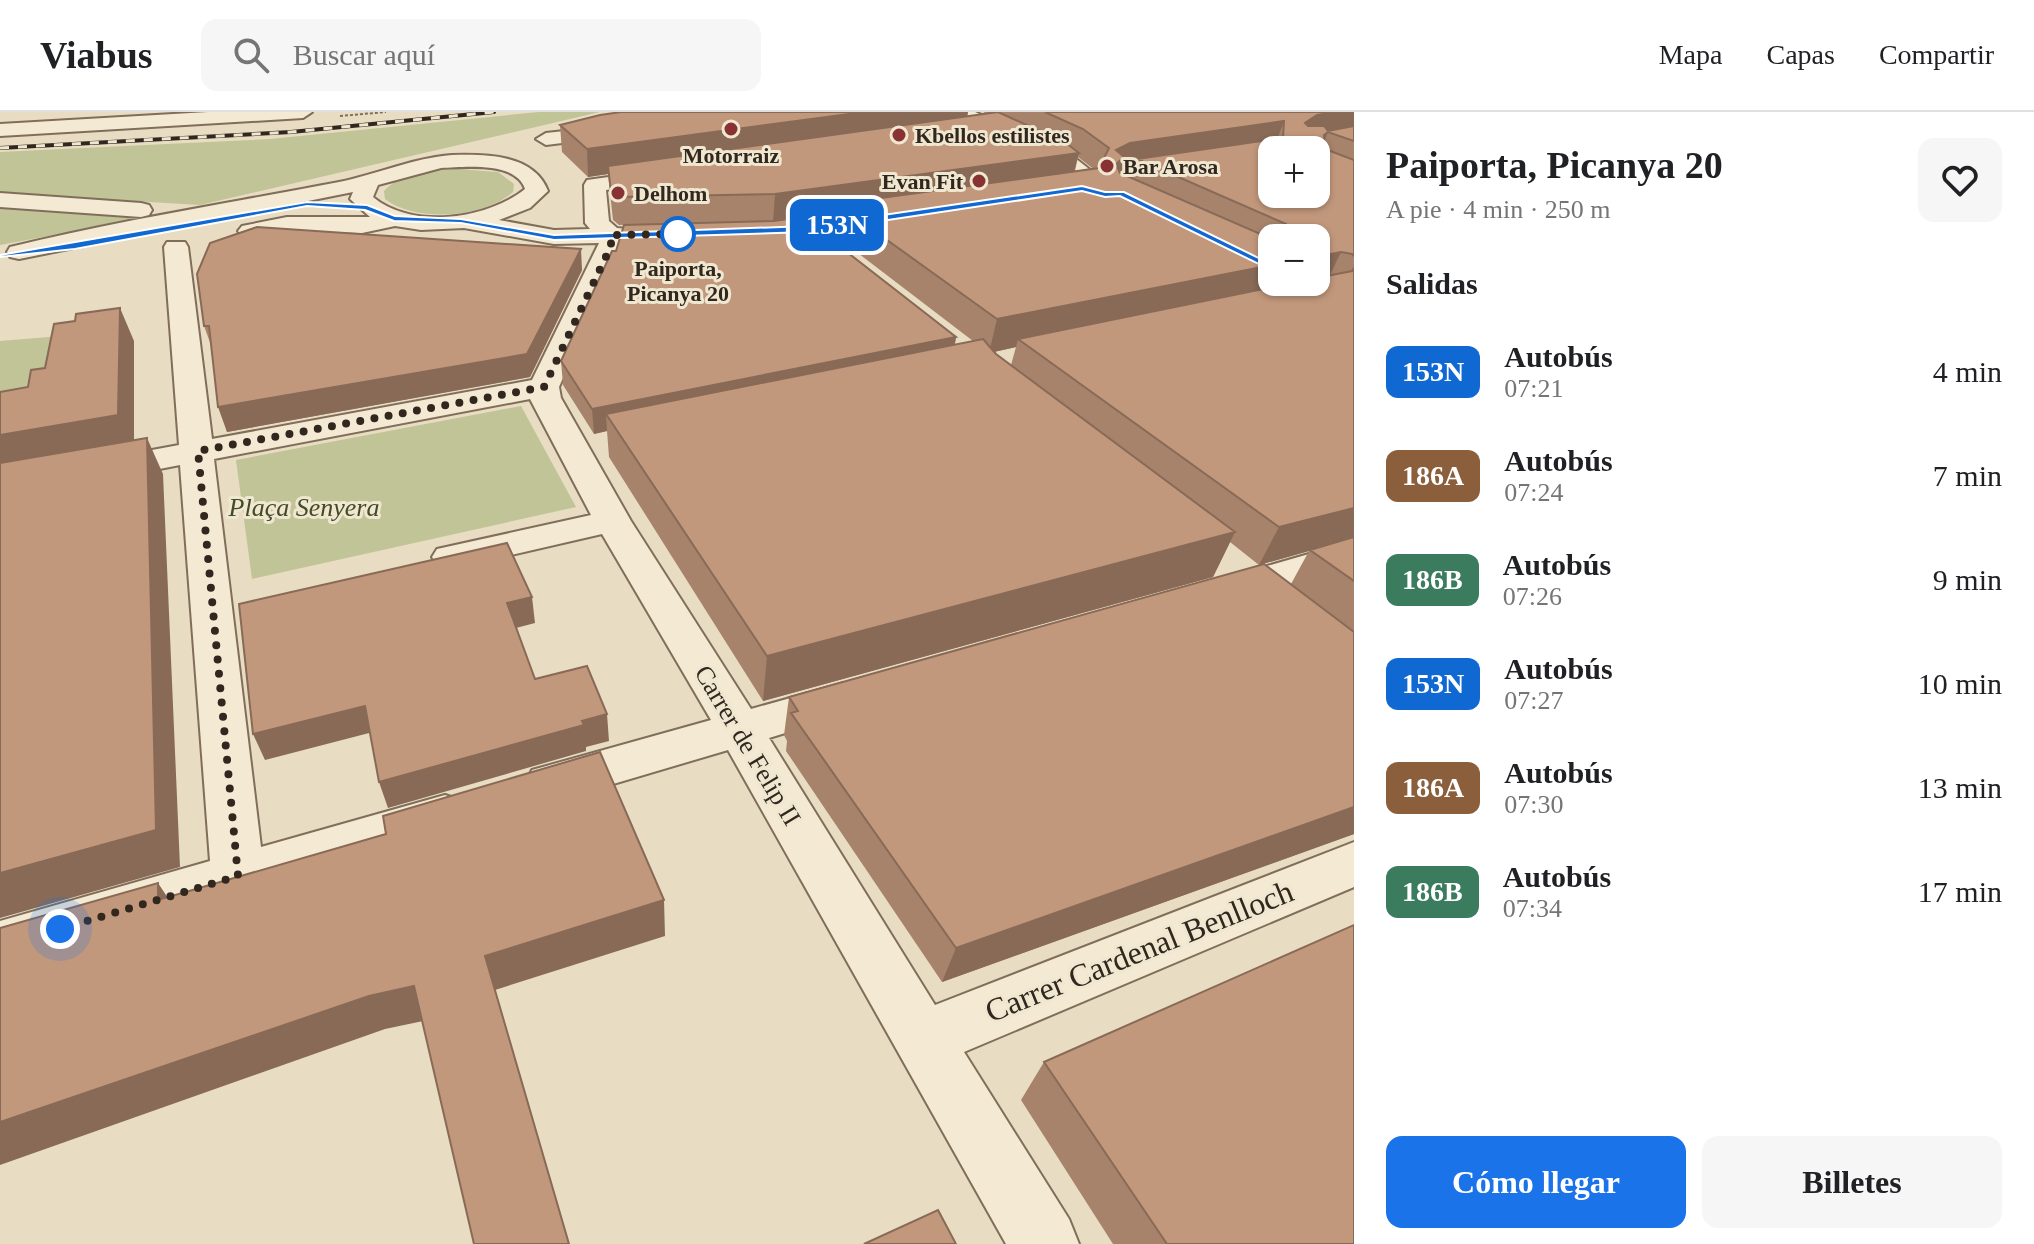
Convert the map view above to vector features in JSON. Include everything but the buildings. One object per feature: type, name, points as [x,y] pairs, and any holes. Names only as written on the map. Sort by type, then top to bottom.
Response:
[{"type":"street","points":[[0,130],[303,112]]},
{"type":"street","points":[[516,168],[546,139],[631,120]]},
{"type":"street","points":[[9,253],[195,213],[368,183],[402,169],[462,161],[516,142],[631,120]]},
{"type":"street","points":[[962,122],[995,128],[1068,162],[1089,185]]},
{"type":"street","points":[[461,221],[489,216],[529,200],[537,191],[536,182],[529,174],[516,168],[462,161]]},
{"type":"street","points":[[621,235],[597,223],[595,185],[687,172]]},
{"type":"street","points":[[367,207],[361,199],[368,183]]},
{"type":"street","points":[[0,200],[195,213]]},
{"type":"street","points":[[529,200],[553,221],[621,235]]},
{"type":"street","points":[[9,253],[75,246],[281,207],[320,204],[367,207],[394,219]]},
{"type":"street","points":[[729,233],[808,229],[916,213]]},
{"type":"street","points":[[233,235],[287,224],[354,226],[394,219],[461,221],[554,237],[621,235]]},
{"type":"street","points":[[808,229],[830,246]]},
{"type":"street","points":[[0,489],[544,387],[611,246],[621,235]]},
{"type":"street","points":[[176,247],[198,451],[229,606],[238,876]]},
{"type":"street","name":"Carrer de Felip II","points":[[544,387],[545,398],[588,448],[613,521],[1044,1244]]},
{"type":"street","points":[[413,565],[613,521]]},
{"type":"street","points":[[1175,605],[1269,597],[1354,553]]},
{"type":"street","points":[[1215,555],[1269,597]]},
{"type":"street","points":[[0,946],[882,688]]},
{"type":"street","name":"Carrer Cardenal Benlloch","points":[[924,1039],[1354,864]]},
{"type":"green space","points":[[539,112],[600,112],[200,205],[0,193],[0,152],[270,139]]},
{"type":"green space","points":[[443,168],[498,172],[514,184],[513,192],[485,207],[450,214],[414,212],[385,199],[384,191],[404,177]]},
{"type":"green space","points":[[0,207],[140,219],[0,245]]},
{"type":"green space","points":[[85,334],[0,430],[0,341]]},
{"type":"green space","name":"Plaça Senyera","points":[[521,406],[576,507],[252,579],[236,460]]},
{"type":"railway","points":[[0,148],[291,132],[494,112]]},
{"type":"bus line","name":"153N","points":[[0,255],[75,246],[307,204],[367,207],[394,219],[461,221],[554,237],[808,229],[1082,188],[1105,194],[1121,194],[1258,260]]},
{"type":"place","name":"Motorraiz","points":[[731,129]]},
{"type":"place","name":"Kbellos estilistes","points":[[899,135]]},
{"type":"place","name":"Bar Arosa","points":[[1107,166]]},
{"type":"place","name":"Evan Fit","points":[[979,181]]},
{"type":"place","name":"Delhom","points":[[618,193]]},
{"type":"place","name":"Paiporta, Picanya 20","points":[[678,234]]},
{"type":"route","points":[[60,929],[238,876],[198,451],[544,387],[611,246],[611,235],[678,234]]}]
